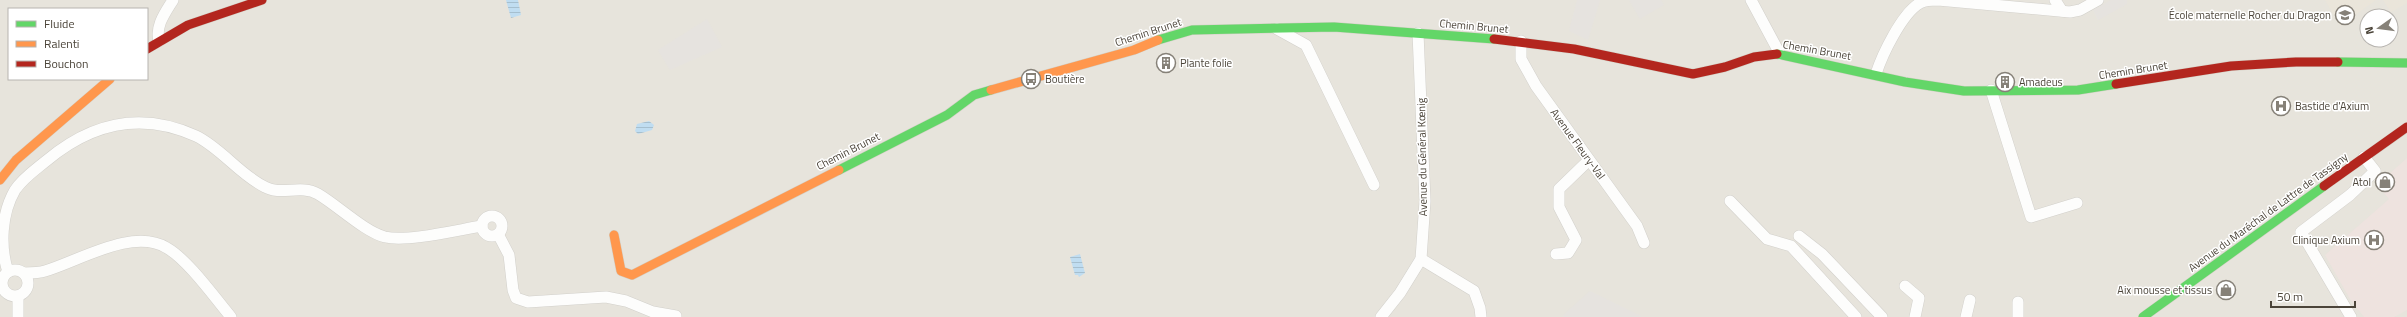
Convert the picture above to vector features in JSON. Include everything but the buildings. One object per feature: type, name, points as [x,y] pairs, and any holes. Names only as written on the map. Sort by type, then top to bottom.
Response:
[{"type":"street","points":[[159,41],[157,33],[163,15],[173,0]]},
{"type":"street","points":[[148,48],[188,25],[241,3],[262,0]]},
{"type":"street","points":[[1752,0],[1780,54]]},
{"type":"street","points":[[1876,74],[1882,56],[1908,14],[1920,3],[1938,0],[2062,11],[2080,10],[2098,0]]},
{"type":"street","points":[[2055,0],[2062,11]]},
{"type":"street","name":"Chemin Brunet","points":[[614,235],[621,271],[632,275],[947,115],[974,95],[1134,50],[1174,34],[1192,30],[1277,30],[1334,27],[1521,41],[1574,49],[1693,74],[1725,68],[1754,57],[1780,54],[1929,86],[1964,91],[2078,90],[2239,66],[2296,62],[2407,63]]},
{"type":"street","points":[[1277,30],[1306,45],[1374,185]]},
{"type":"street","name":"Avenue du Général Kœnig","points":[[1381,317],[1400,293],[1421,259],[1425,201],[1418,33]]},
{"type":"street","name":"Avenue Fleury-Val","points":[[1521,41],[1521,59],[1540,92],[1638,226],[1644,243]]},
{"type":"street","points":[[0,172],[109,80]]},
{"type":"street","points":[[1991,90],[2031,217],[2077,203]]},
{"type":"street","points":[[44,271],[28,286],[25,292],[18,296],[11,295],[3,283],[2,232],[8,205],[16,190],[28,176],[72,141],[96,129],[125,122],[167,126],[197,137],[266,188],[311,190],[383,236],[404,238],[482,226]]},
{"type":"street","name":"Avenue du Maréchal de Lattre de Tassigny","points":[[2143,317],[2364,157],[2407,128]]},
{"type":"street","points":[[2351,317],[2302,232],[2350,195],[2375,171],[2364,157]]},
{"type":"street","points":[[0,180],[16,160]]},
{"type":"street","points":[[1556,254],[1568,253],[1576,240],[1559,207],[1559,189],[1589,160]]},
{"type":"street","points":[[1730,200],[1767,239],[1791,246],[1856,317]]},
{"type":"street","points":[[482,226],[488,216],[497,217],[501,228],[498,234]]},
{"type":"street","points":[[482,226],[488,235],[498,234]]},
{"type":"street","points":[[498,234],[509,255],[513,290],[516,298],[528,302],[606,297],[626,301],[653,312],[676,316]]},
{"type":"street","points":[[1799,236],[1822,254],[1882,317]]},
{"type":"street","points":[[3,283],[17,270],[24,273],[44,271],[132,241],[148,241],[167,248],[187,266],[231,317]]},
{"type":"street","points":[[1421,259],[1474,291],[1480,308],[1481,317]]},
{"type":"street","points":[[24,273],[28,279],[28,286]]},
{"type":"street","points":[[1905,286],[1920,298],[1916,317]]},
{"type":"street","points":[[18,296],[18,317]]},
{"type":"street","points":[[1966,317],[1970,300]]},
{"type":"street","points":[[2018,302],[2018,317]]},
{"type":"shaded area","points":[[0,0],[2407,0],[2407,317],[0,317]]},
{"type":"shaded area","points":[[1577,0],[1600,0],[1588,40],[1569,31]]},
{"type":"shaded area","points":[[1629,0],[1661,0],[1664,5],[1640,19]]},
{"type":"shaded area","points":[[2111,0],[2127,0],[2127,4],[2098,20],[2093,10]]},
{"type":"shaded area","name":"École maternelle Rocher du Dragon","points":[[2325,0],[2376,0],[2365,8],[2359,8],[2359,12],[2340,26]]},
{"type":"shaded area","points":[[2383,0],[2407,0],[2407,3],[2398,8],[2388,8]]},
{"type":"shaded area","points":[[707,19],[722,47],[670,70],[658,50]]},
{"type":"shaded area","name":"Clinique Axium","points":[[2407,158],[2407,310],[2394,317],[2364,317],[2350,299],[2325,255],[2389,199],[2377,185]]},
{"type":"shaded area","points":[[1590,291],[1641,317],[1564,317],[1563,315]]},
{"type":"water","points":[[506,0],[518,0],[521,15],[511,18]]},
{"type":"water","points":[[649,121],[654,125],[652,130],[638,134],[635,131],[637,124]]},
{"type":"water","points":[[1080,254],[1085,273],[1079,277],[1078,275],[1075,275],[1070,257]]},
{"type":"traffic: fast","points":[[1158,40],[1192,30],[1334,27],[1494,39]]},
{"type":"traffic: fast","points":[[1777,54],[1905,82],[1964,91],[2078,90],[2116,84]]},
{"type":"traffic: fast","points":[[2338,62],[2407,63]]},
{"type":"traffic: fast","points":[[839,170],[947,115],[974,95],[991,90]]},
{"type":"traffic: fast","points":[[2143,317],[2324,186]]},
{"type":"traffic: slow","points":[[991,90],[1134,50],[1158,40]]},
{"type":"traffic: slow","points":[[0,180],[16,160],[109,80]]},
{"type":"traffic: slow","points":[[614,235],[621,271],[632,275],[839,170]]},
{"type":"traffic: jam","points":[[148,48],[188,25],[262,0]]},
{"type":"traffic: jam","points":[[1494,39],[1574,49],[1693,74],[1725,67],[1754,57],[1777,54]]},
{"type":"traffic: jam","points":[[2116,84],[2231,66],[2296,62],[2338,62]]},
{"type":"traffic: jam","points":[[2324,186],[2407,127]]},
{"type":"place","name":"École maternelle Rocher du Dragon","points":[[2345,15]]},
{"type":"place","name":"Plante folie","points":[[1166,63]]},
{"type":"place","name":"Boutière","points":[[1031,79]]},
{"type":"place","name":"Amadeus","points":[[2005,82]]},
{"type":"place","name":"Bastide d'Axium","points":[[2281,106]]},
{"type":"place","name":"Atol","points":[[2385,182]]},
{"type":"place","name":"Clinique Axium","points":[[2374,240]]},
{"type":"place","name":"Aix mousse et tissus","points":[[2226,290]]}]
